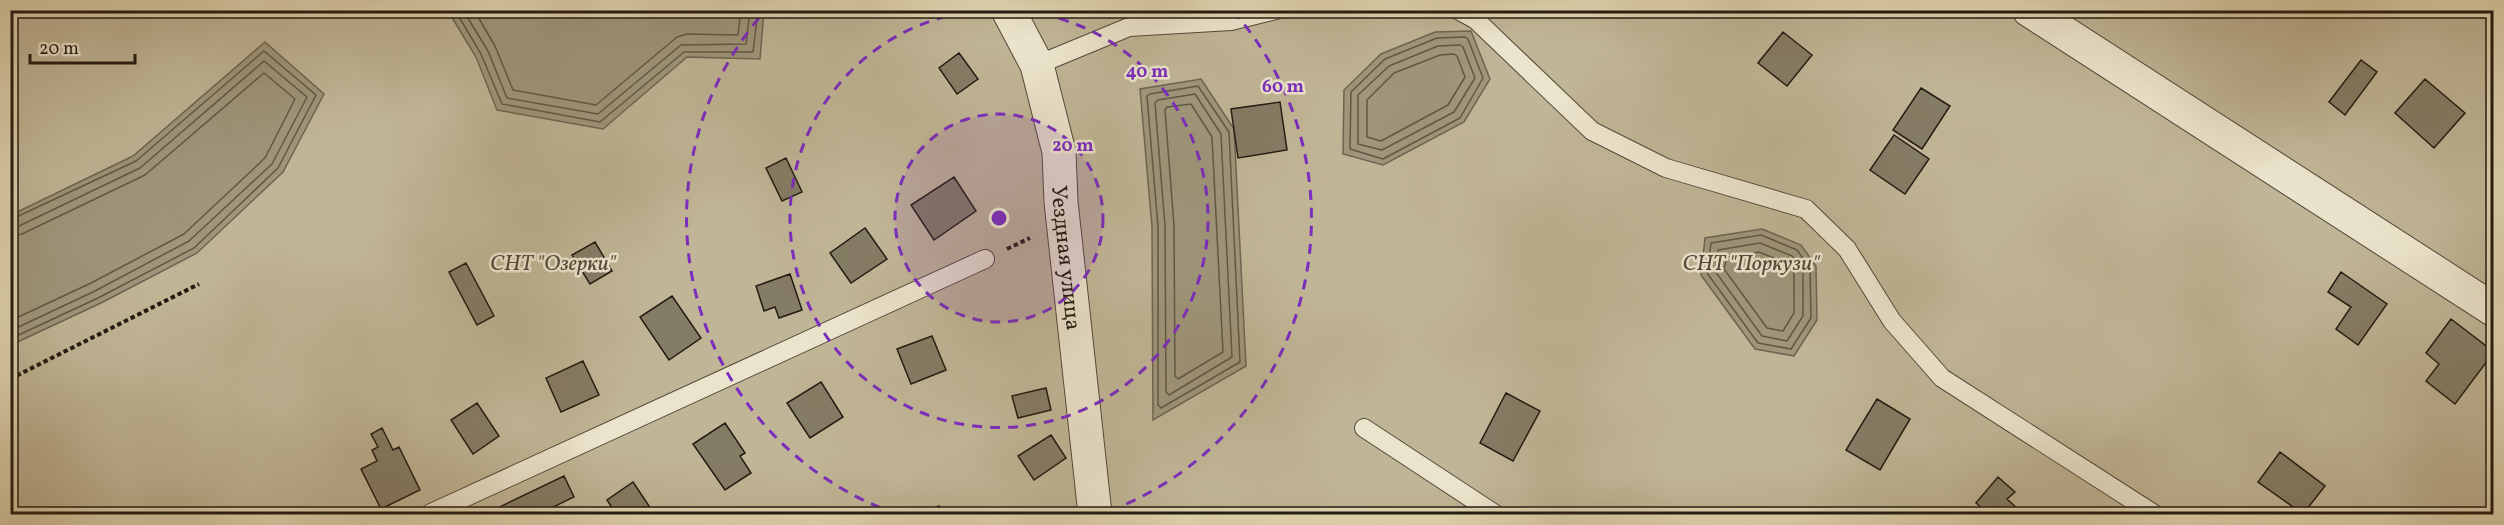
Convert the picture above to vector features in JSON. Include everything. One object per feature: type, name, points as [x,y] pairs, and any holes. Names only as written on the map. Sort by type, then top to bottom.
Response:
[{"type":"street","name":"Уездная улица","points":[[1008,10],[1037,65],[1059,153],[1063,223],[1095,514]]},
{"type":"street","points":[[2029,10],[2493,310]]},
{"type":"lane","points":[[1037,65],[1129,27],[1231,21],[1276,10]]},
{"type":"lane","points":[[1458,10],[1476,20],[1592,131],[1666,168],[1806,209],[1847,249],[1892,321],[1942,378],[2154,514]]},
{"type":"lane","points":[[429,514],[985,259]]},
{"type":"lane","points":[[1364,428],[1496,514]]},
{"type":"path","points":[[985,259],[1063,223]]},
{"type":"path","points":[[10,379],[199,284]]},
{"type":"green space","points":[[10,11],[2493,11],[2493,514],[11,514]]},
{"type":"water","points":[[448,11],[764,11],[760,59],[687,57],[603,129],[497,110],[476,57]]},
{"type":"water","points":[[1471,31],[1490,79],[1464,122],[1383,165],[1343,154],[1344,90],[1381,54],[1435,32]]},
{"type":"water","points":[[265,42],[324,94],[283,172],[197,253],[101,303],[11,345],[11,215],[133,156]]},
{"type":"water","points":[[1201,79],[1234,129],[1246,366],[1153,420],[1152,227],[1140,89]]},
{"type":"water","points":[[1762,229],[1801,245],[1816,266],[1817,320],[1794,356],[1755,349],[1701,275],[1705,238]]},
{"type":"building","points":[[1783,32],[1812,55],[1787,86],[1758,63]]},
{"type":"building","points":[[959,53],[978,79],[957,94],[939,68]]},
{"type":"building","points":[[2361,60],[2377,72],[2345,115],[2329,102]]},
{"type":"building","points":[[2425,79],[2465,113],[2434,148],[2395,113]]},
{"type":"building","points":[[1921,88],[1950,106],[1922,149],[1893,130]]},
{"type":"building","points":[[1280,102],[1287,150],[1238,158],[1231,109]]},
{"type":"building","points":[[1894,135],[1929,159],[1905,194],[1870,170]]},
{"type":"building","points":[[786,158],[802,192],[782,201],[766,168]]},
{"type":"building","points":[[954,177],[976,211],[934,240],[911,205]]},
{"type":"building","points":[[865,228],[887,259],[851,283],[830,253]]},
{"type":"building","points":[[595,242],[612,271],[590,284],[572,255]]},
{"type":"building","points":[[466,263],[494,316],[477,325],[449,272]]},
{"type":"building","points":[[2341,272],[2387,304],[2358,345],[2336,329],[2351,307],[2328,292]]},
{"type":"building","points":[[790,274],[802,310],[779,318],[775,307],[764,311],[756,286]]},
{"type":"building","points":[[672,296],[701,338],[669,360],[640,317]]},
{"type":"building","points":[[2451,319],[2494,352],[2455,404],[2426,381],[2439,364],[2426,353]]},
{"type":"building","points":[[932,336],[946,370],[911,384],[897,349]]},
{"type":"building","points":[[583,361],[599,395],[561,412],[546,378]]},
{"type":"building","points":[[821,382],[843,417],[810,438],[787,403]]},
{"type":"building","points":[[1046,388],[1051,410],[1018,418],[1012,396]]},
{"type":"building","points":[[1506,393],[1540,411],[1513,461],[1480,443]]},
{"type":"building","points":[[1877,399],[1910,419],[1880,470],[1846,450]]},
{"type":"building","points":[[477,403],[499,436],[473,454],[451,420]]},
{"type":"building","points":[[725,423],[745,453],[740,456],[751,473],[725,490],[693,444]]},
{"type":"building","points":[[382,428],[393,450],[399,447],[420,490],[381,509],[361,469],[377,461],[372,450],[378,447],[371,434]]},
{"type":"building","points":[[1051,435],[1066,458],[1034,480],[1018,456]]},
{"type":"building","points":[[2280,452],[2325,486],[2303,514],[2258,482]]},
{"type":"building","points":[[564,476],[574,497],[547,510],[549,514],[485,514]]},
{"type":"building","points":[[1998,477],[2015,492],[2007,499],[2018,509],[2013,514],[1989,514],[1976,503]]},
{"type":"building","points":[[633,482],[653,512],[650,514],[616,514],[607,500]]},
{"type":"building","points":[[939,506],[944,514],[922,514]]},
{"type":"park label","name":"СНТ \"Озерки\"","points":[[553,262]]},
{"type":"park label","name":"СНТ \"Поркузи\"","points":[[1751,262]]}]
